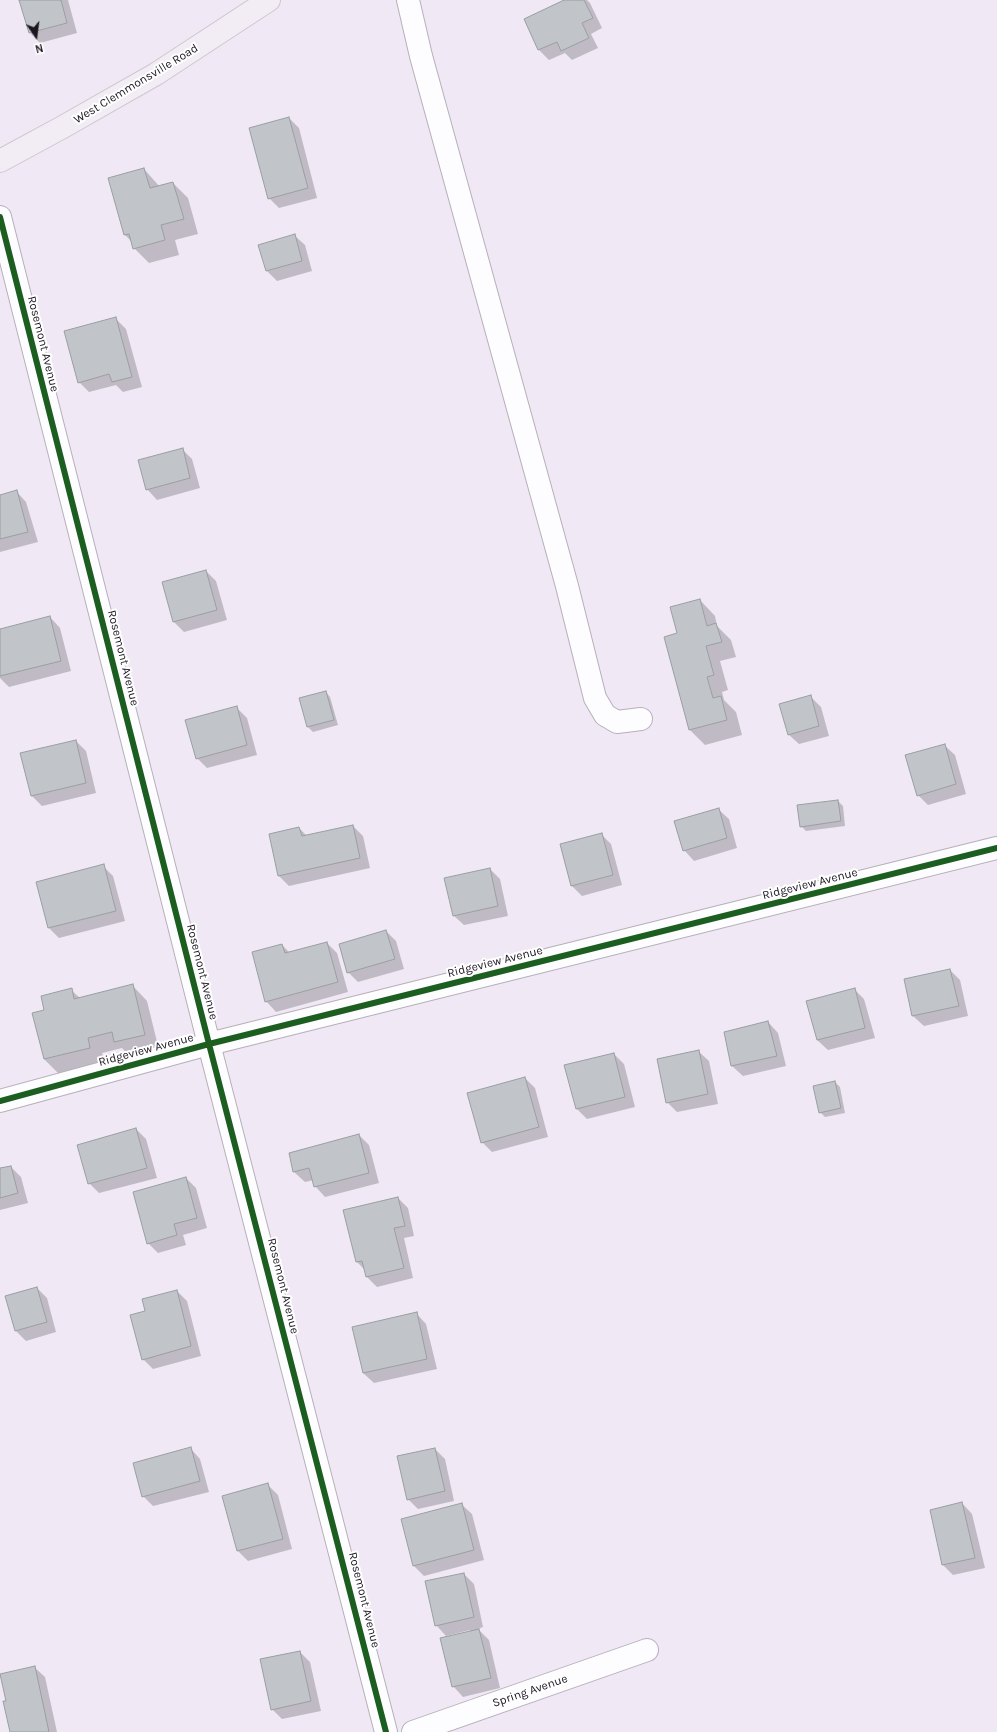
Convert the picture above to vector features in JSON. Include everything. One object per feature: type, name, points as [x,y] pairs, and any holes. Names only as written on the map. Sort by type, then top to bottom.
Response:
[{"type":"main road","name":"West Clemmonsville Road","points":[[0,160],[61,128],[156,74],[269,0]]},
{"type":"street","points":[[408,0],[421,56],[566,586],[595,698],[604,715],[617,722],[641,719]]},
{"type":"street","name":"Rosemont Avenue","points":[[0,217],[209,1044],[386,1732]]},
{"type":"street","name":"Ridgeview Avenue","points":[[0,1100],[209,1044],[997,848]]},
{"type":"street","name":"Spring Avenue","points":[[413,1732],[648,1650]]},
{"type":"building","points":[[19,0],[61,0],[67,23],[29,33]]},
{"type":"building","points":[[564,0],[584,0],[593,18],[582,23],[589,38],[561,51],[557,42],[538,50],[524,19]]},
{"type":"building","points":[[289,117],[308,188],[268,199],[249,128]]},
{"type":"building","points":[[144,168],[150,188],[173,182],[184,219],[161,225],[165,240],[133,249],[129,234],[124,235],[108,178]]},
{"type":"building","points":[[295,234],[302,261],[266,271],[258,245]]},
{"type":"building","points":[[116,317],[132,377],[112,382],[109,374],[78,383],[64,331]]},
{"type":"building","points":[[183,448],[190,478],[146,490],[138,460]]},
{"type":"building","points":[[17,490],[28,532],[0,539],[0,495]]},
{"type":"building","points":[[206,570],[217,610],[173,622],[162,582]]},
{"type":"building","points":[[700,599],[707,626],[716,623],[722,642],[706,646],[714,675],[707,677],[713,698],[721,696],[727,720],[689,730],[664,637],[677,633],[670,607]]},
{"type":"building","points":[[50,616],[61,661],[0,676],[0,629]]},
{"type":"building","points":[[326,691],[334,720],[307,727],[299,698]]},
{"type":"building","points":[[811,695],[819,726],[788,735],[779,704]]},
{"type":"building","points":[[237,706],[247,745],[196,759],[185,720]]},
{"type":"building","points":[[76,740],[86,783],[31,796],[20,753]]},
{"type":"building","points":[[945,744],[956,784],[917,796],[905,755]]},
{"type":"building","points":[[838,800],[841,821],[800,827],[797,805]]},
{"type":"building","points":[[719,808],[727,838],[683,851],[674,821]]},
{"type":"building","points":[[353,825],[360,858],[278,876],[269,834],[299,827],[302,836]]},
{"type":"building","points":[[602,833],[613,875],[571,886],[560,844]]},
{"type":"building","points":[[104,864],[116,911],[48,928],[36,882]]},
{"type":"building","points":[[490,868],[498,906],[453,916],[444,878]]},
{"type":"building","points":[[386,930],[395,959],[347,973],[339,944]]},
{"type":"building","points":[[327,942],[338,982],[265,1002],[252,952],[282,944],[285,953]]},
{"type":"building","points":[[950,969],[959,1006],[912,1016],[904,979]]},
{"type":"building","points":[[133,984],[145,1035],[114,1042],[112,1032],[88,1038],[90,1048],[44,1059],[32,1013],[44,1010],[41,996],[72,988],[74,999]]},
{"type":"building","points":[[855,988],[865,1028],[817,1040],[806,1001]]},
{"type":"building","points":[[768,1021],[777,1056],[731,1066],[724,1032]]},
{"type":"building","points":[[699,1050],[708,1094],[666,1103],[657,1059]]},
{"type":"building","points":[[614,1053],[625,1097],[576,1109],[564,1065]]},
{"type":"building","points":[[525,1077],[539,1127],[481,1143],[467,1093]]},
{"type":"building","points":[[835,1081],[841,1108],[819,1113],[813,1086]]},
{"type":"building","points":[[136,1128],[147,1168],[88,1184],[77,1145]]},
{"type":"building","points":[[359,1134],[369,1173],[314,1187],[309,1168],[293,1172],[289,1153]]},
{"type":"building","points":[[11,1166],[18,1193],[0,1198],[0,1168]]},
{"type":"building","points":[[186,1177],[197,1218],[174,1224],[177,1235],[147,1244],[133,1192]]},
{"type":"building","points":[[398,1197],[405,1226],[394,1228],[404,1268],[366,1277],[362,1261],[356,1262],[343,1210]]},
{"type":"building","points":[[37,1287],[47,1322],[15,1331],[5,1296]]},
{"type":"building","points":[[177,1290],[191,1346],[142,1360],[130,1315],[145,1311],[142,1299]]},
{"type":"building","points":[[417,1312],[427,1359],[363,1373],[352,1327]]},
{"type":"building","points":[[191,1447],[200,1481],[142,1497],[133,1463]]},
{"type":"building","points":[[435,1448],[445,1491],[407,1500],[397,1456]]},
{"type":"building","points":[[268,1483],[283,1539],[237,1551],[222,1496]]},
{"type":"building","points":[[962,1502],[975,1558],[942,1565],[930,1510]]},
{"type":"building","points":[[462,1503],[474,1550],[413,1566],[401,1519]]},
{"type":"building","points":[[464,1573],[474,1617],[435,1626],[425,1581]]},
{"type":"building","points":[[479,1629],[491,1678],[452,1687],[440,1638]]},
{"type":"building","points":[[300,1651],[311,1701],[271,1710],[260,1659]]},
{"type":"building","points":[[35,1666],[49,1732],[10,1732],[3,1701],[6,1701],[0,1674]]},
{"type":"cycle path","points":[[0,217],[209,1044],[386,1732]]},
{"type":"cycle path","points":[[0,1101],[209,1044],[997,848]]}]
